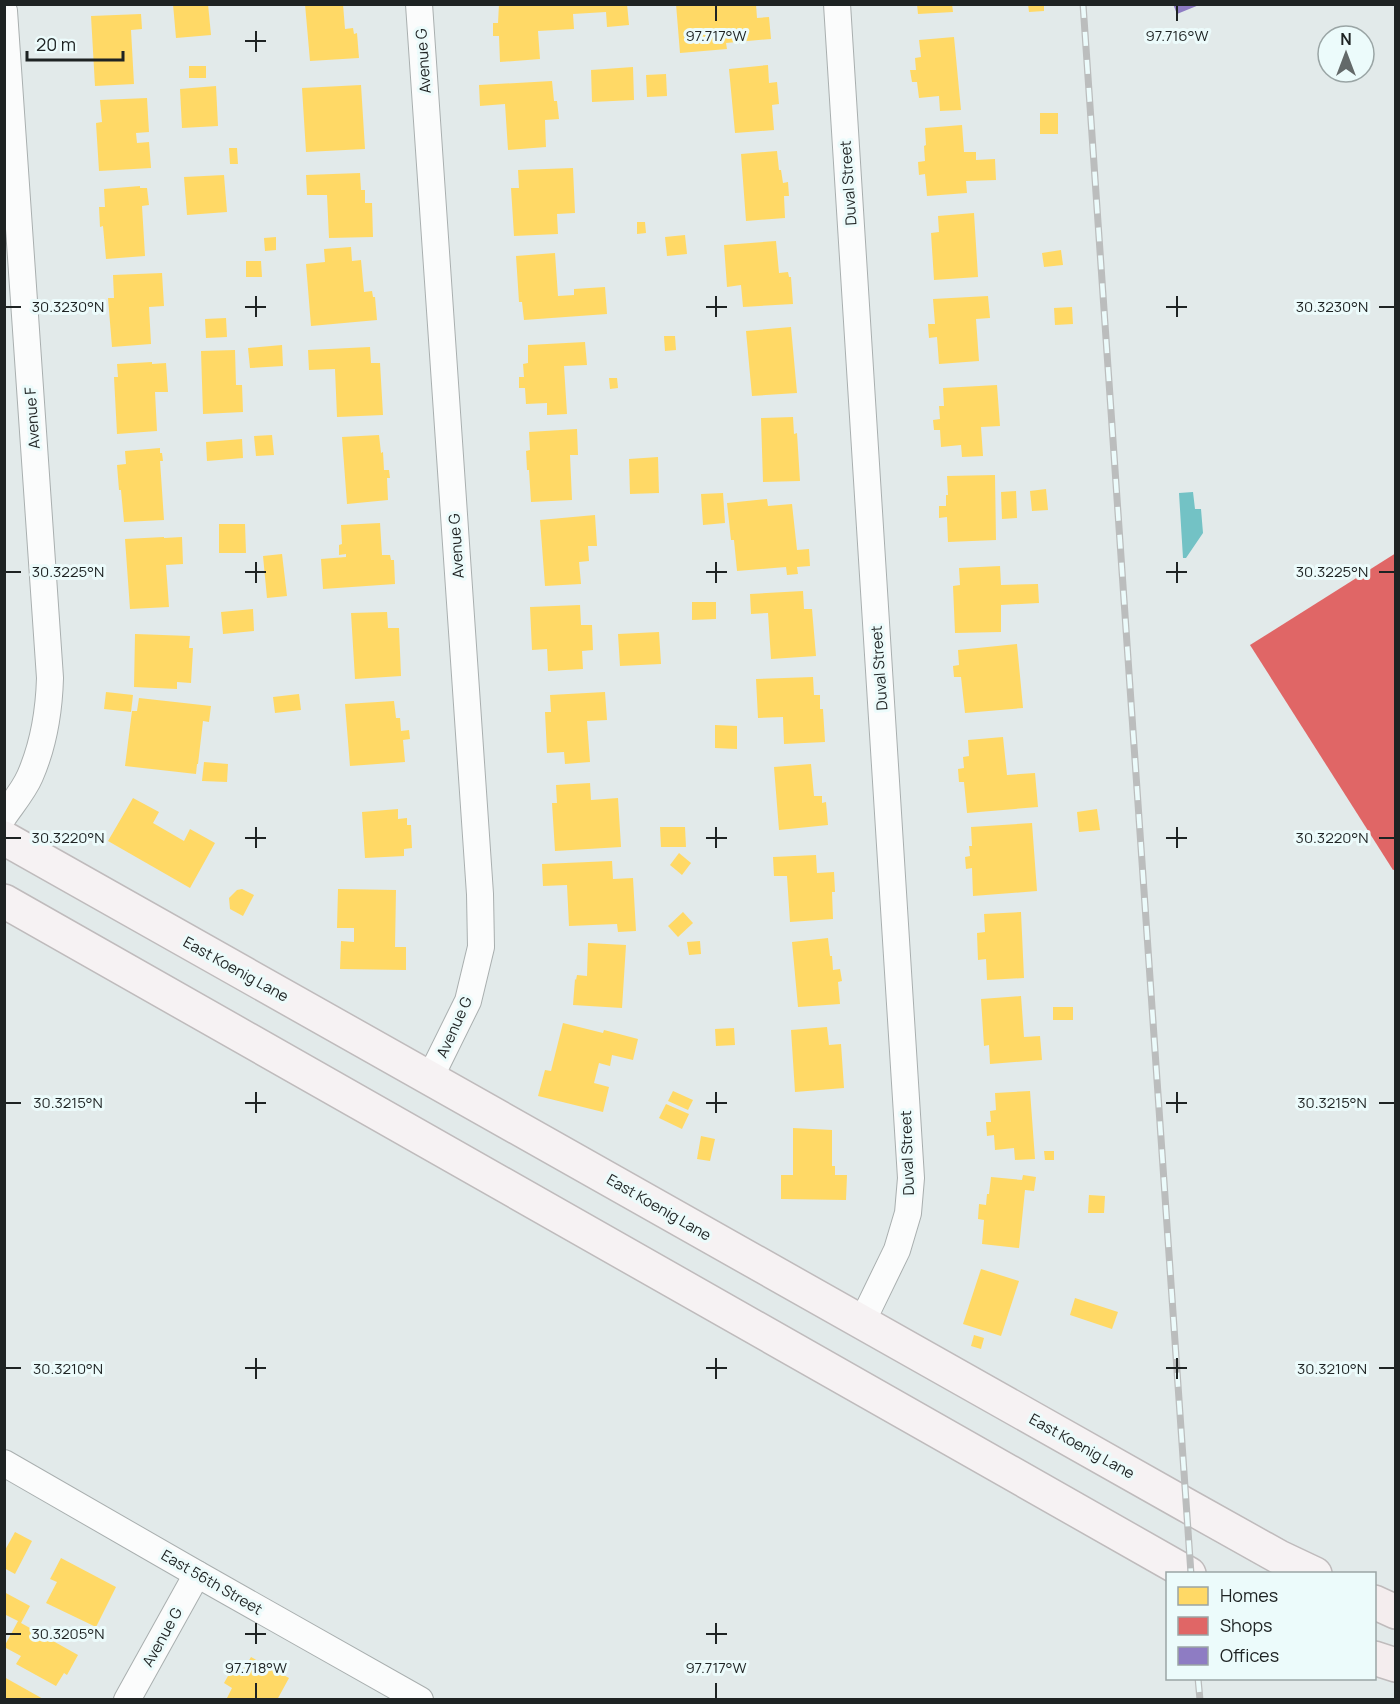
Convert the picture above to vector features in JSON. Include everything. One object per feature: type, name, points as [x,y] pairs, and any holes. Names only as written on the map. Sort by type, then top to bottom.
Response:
[{"type":"highway","points":[[1376,1600],[1395,1612]]},
{"type":"highway","points":[[1376,1659],[1395,1665]]},
{"type":"main road","name":"East Koenig Lane","points":[[4,838],[1248,1540],[1311,1572]]},
{"type":"main road","points":[[4,901],[1185,1572]]},
{"type":"main road","points":[[1376,1599],[1395,1602]]},
{"type":"main road","points":[[1376,1669],[1395,1682]]},
{"type":"street","name":"Avenue G","points":[[419,4],[480,894],[481,947],[468,1000],[430,1078]]},
{"type":"street","name":"Duval Street","points":[[837,4],[911,1178],[908,1213],[897,1250],[862,1322]]},
{"type":"street","name":"Avenue F","points":[[4,11],[50,678],[49,710],[41,746],[29,778],[4,816]]},
{"type":"street","name":"East 56th Street","points":[[4,1463],[420,1700]]},
{"type":"street","name":"Avenue G","points":[[127,1700],[197,1574]]},
{"type":"water","points":[[1193,492],[1195,509],[1201,509],[1203,533],[1186,558],[1183,558],[1179,493]]},
{"type":"building: Homes","points":[[173,4],[208,4],[211,35],[176,38]]},
{"type":"building: Homes","points":[[305,4],[343,4],[345,29],[353,28],[354,34],[357,33],[359,58],[310,61]]},
{"type":"building: Homes","points":[[499,4],[627,4],[629,25],[607,27],[606,12],[573,14],[574,29],[538,31],[540,59],[500,62],[499,36],[493,36],[493,23],[498,23]]},
{"type":"building: Homes","points":[[676,4],[756,4],[757,18],[769,17],[771,39],[726,43],[727,49],[680,53]]},
{"type":"building: Homes","points":[[917,4],[952,4],[953,12],[918,14]]},
{"type":"building: Homes","points":[[1028,4],[1044,4],[1044,11],[1029,12]]},
{"type":"building: Homes","points":[[141,14],[142,29],[131,30],[134,84],[95,86],[91,16]]},
{"type":"building: Homes","points":[[954,37],[961,110],[940,111],[939,96],[919,98],[917,82],[912,82],[910,70],[916,70],[915,58],[921,57],[919,40]]},
{"type":"building: Homes","points":[[768,65],[769,83],[777,82],[779,104],[772,105],[774,130],[735,133],[729,69]]},
{"type":"building: Homes","points":[[189,66],[206,66],[206,78],[189,78]]},
{"type":"building: Homes","points":[[633,67],[634,100],[592,102],[591,70]]},
{"type":"building: Homes","points":[[666,74],[667,96],[647,97],[646,75]]},
{"type":"building: Homes","points":[[552,81],[559,119],[545,120],[546,147],[508,150],[505,104],[480,106],[479,85]]},
{"type":"building: Homes","points":[[361,85],[365,149],[306,152],[302,88]]},
{"type":"building: Homes","points":[[216,86],[218,126],[182,128],[180,89]]},
{"type":"building: Homes","points":[[147,98],[149,132],[136,133],[137,143],[149,142],[151,168],[99,171],[96,123],[102,122],[100,100]]},
{"type":"building: Homes","points":[[1040,113],[1058,113],[1058,134],[1040,134]]},
{"type":"building: Homes","points":[[962,125],[964,152],[976,152],[976,160],[995,159],[996,180],[966,181],[967,193],[927,196],[925,174],[919,175],[918,162],[925,161],[925,128]]},
{"type":"building: Homes","points":[[229,148],[237,148],[238,164],[230,164]]},
{"type":"building: Homes","points":[[777,151],[783,183],[788,182],[789,196],[784,196],[785,218],[746,221],[741,154]]},
{"type":"building: Homes","points":[[573,168],[575,213],[557,214],[558,234],[514,236],[511,188],[519,188],[518,170]]},
{"type":"building: Homes","points":[[360,173],[361,190],[365,190],[365,203],[372,203],[373,237],[329,238],[327,195],[307,195],[306,175]]},
{"type":"building: Homes","points":[[224,175],[227,212],[187,215],[184,177]]},
{"type":"building: Homes","points":[[140,186],[140,188],[147,188],[149,205],[142,206],[145,256],[106,259],[99,207],[105,207],[104,189]]},
{"type":"building: Homes","points":[[974,213],[978,277],[934,280],[931,233],[939,232],[938,216]]},
{"type":"building: Homes","points":[[637,222],[645,222],[646,233],[637,234]]},
{"type":"building: Homes","points":[[685,235],[687,254],[667,256],[665,237]]},
{"type":"building: Homes","points":[[276,237],[276,250],[265,251],[264,238]]},
{"type":"building: Homes","points":[[776,241],[779,273],[788,272],[791,277],[793,304],[743,307],[741,285],[727,287],[724,245]]},
{"type":"building: Homes","points":[[351,247],[352,261],[361,260],[364,292],[372,291],[375,297],[377,320],[311,326],[306,264],[325,262],[324,249]]},
{"type":"building: Homes","points":[[1061,250],[1063,265],[1044,267],[1042,253]]},
{"type":"building: Homes","points":[[555,253],[558,296],[574,295],[574,289],[605,287],[607,314],[524,320],[522,302],[519,302],[516,256]]},
{"type":"building: Homes","points":[[246,261],[261,261],[262,277],[246,277]]},
{"type":"building: Homes","points":[[162,273],[164,306],[149,307],[151,344],[112,347],[108,298],[114,298],[113,275]]},
{"type":"building: Homes","points":[[988,296],[990,318],[976,319],[979,361],[939,364],[937,337],[929,338],[928,324],[935,324],[933,299]]},
{"type":"building: Homes","points":[[1072,307],[1073,324],[1055,325],[1054,308]]},
{"type":"building: Homes","points":[[226,318],[227,337],[206,338],[205,319]]},
{"type":"building: Homes","points":[[791,327],[797,393],[752,396],[746,331]]},
{"type":"building: Homes","points":[[664,336],[675,336],[676,350],[665,351]]},
{"type":"building: Homes","points":[[585,342],[587,365],[564,366],[567,414],[547,415],[547,403],[526,404],[525,388],[519,388],[519,377],[524,377],[523,364],[528,363],[528,345]]},
{"type":"building: Homes","points":[[282,345],[283,366],[250,368],[248,348]]},
{"type":"building: Homes","points":[[370,347],[371,363],[380,363],[383,415],[337,417],[335,369],[309,370],[308,350]]},
{"type":"building: Homes","points":[[235,350],[236,385],[242,385],[243,412],[203,414],[201,351]]},
{"type":"building: Homes","points":[[152,362],[152,364],[166,363],[168,392],[155,392],[157,431],[117,434],[114,377],[118,377],[117,364]]},
{"type":"building: Homes","points":[[609,378],[617,378],[618,388],[610,389]]},
{"type":"building: Homes","points":[[997,385],[1000,426],[981,427],[983,456],[962,457],[961,445],[941,447],[940,430],[934,430],[933,420],[940,419],[939,406],[944,406],[943,388]]},
{"type":"building: Homes","points":[[793,417],[794,434],[797,433],[800,481],[763,482],[761,418]]},
{"type":"building: Homes","points":[[577,429],[578,455],[570,455],[572,500],[531,502],[526,451],[530,450],[529,432]]},
{"type":"building: Homes","points":[[272,435],[274,455],[256,456],[254,436]]},
{"type":"building: Homes","points":[[379,435],[384,470],[389,470],[388,500],[347,504],[342,437]]},
{"type":"building: Homes","points":[[242,439],[243,458],[207,461],[206,442]]},
{"type":"building: Homes","points":[[160,448],[163,461],[160,461],[164,520],[124,522],[117,465],[126,464],[125,451]]},
{"type":"building: Homes","points":[[658,457],[659,493],[630,494],[629,459]]},
{"type":"building: Homes","points":[[995,475],[996,540],[948,542],[947,517],[939,518],[939,506],[946,506],[947,476]]},
{"type":"building: Homes","points":[[1046,489],[1048,510],[1032,511],[1030,491]]},
{"type":"building: Homes","points":[[1016,491],[1017,518],[1002,519],[1001,492]]},
{"type":"building: Homes","points":[[723,493],[725,523],[703,525],[701,494]]},
{"type":"building: Homes","points":[[767,499],[768,506],[792,504],[797,550],[809,549],[810,566],[797,567],[798,574],[787,575],[786,567],[737,571],[727,503]]},
{"type":"building: Homes","points":[[595,515],[597,546],[588,546],[589,561],[579,562],[581,584],[545,586],[540,520]]},
{"type":"building: Homes","points":[[380,523],[382,555],[390,555],[391,560],[394,560],[395,584],[323,589],[321,559],[346,557],[346,554],[339,555],[339,545],[342,544],[341,525]]},
{"type":"building: Homes","points":[[219,524],[245,524],[246,553],[219,553]]},
{"type":"building: Homes","points":[[182,537],[183,564],[166,565],[169,607],[130,609],[125,539]]},
{"type":"building: Homes","points":[[282,554],[287,596],[267,598],[263,556]]},
{"type":"building: Homes","points":[[1000,566],[1001,585],[1038,584],[1039,603],[1001,605],[1001,632],[955,633],[953,586],[960,585],[959,568]]},
{"type":"building: Homes","points":[[803,591],[804,609],[812,609],[816,656],[771,659],[768,613],[751,614],[750,594]]},
{"type":"building: Homes","points":[[692,602],[716,602],[716,619],[692,620]]},
{"type":"building: Homes","points":[[580,605],[581,625],[592,625],[593,650],[582,651],[583,669],[548,671],[547,649],[532,650],[530,607]]},
{"type":"building: Homes","points":[[253,609],[254,631],[223,634],[221,612]]},
{"type":"building: Homes","points":[[387,612],[388,628],[399,628],[401,676],[355,679],[351,613]]},
{"type":"building: Homes","points":[[659,632],[661,664],[620,666],[618,634]]},
{"type":"building: Homes","points":[[135,634],[190,636],[189,648],[193,648],[191,683],[177,682],[177,689],[134,687]]},
{"type":"building: Homes","points":[[1017,644],[1023,708],[965,713],[961,677],[954,677],[953,666],[959,665],[958,650]]},
{"type":"building: Homes","points":[[813,677],[814,695],[820,695],[820,709],[823,709],[825,742],[784,744],[783,717],[758,718],[756,679]]},
{"type":"building: Homes","points":[[106,692],[133,695],[131,712],[104,709]]},
{"type":"building: Homes","points":[[605,692],[607,720],[587,721],[590,762],[565,764],[564,752],[547,753],[545,712],[551,712],[550,695]]},
{"type":"building: Homes","points":[[299,694],[301,710],[275,713],[273,697]]},
{"type":"building: Homes","points":[[139,698],[211,706],[209,722],[203,721],[196,774],[125,766],[132,711],[137,711]]},
{"type":"building: Homes","points":[[394,701],[396,718],[400,718],[401,731],[409,730],[410,739],[403,740],[405,762],[350,766],[345,704]]},
{"type":"building: Homes","points":[[715,725],[737,726],[737,749],[715,748]]},
{"type":"building: Homes","points":[[1003,737],[1007,775],[1035,773],[1038,807],[967,813],[964,782],[959,782],[958,769],[964,768],[963,757],[969,756],[968,740]]},
{"type":"building: Homes","points":[[204,762],[228,764],[227,782],[202,781]]},
{"type":"building: Homes","points":[[811,764],[814,796],[822,796],[822,803],[826,802],[828,825],[779,830],[774,767]]},
{"type":"building: Homes","points":[[590,783],[591,800],[618,798],[621,847],[555,851],[552,803],[557,803],[556,785]]},
{"type":"building: Homes","points":[[133,798],[159,812],[153,823],[184,841],[190,829],[215,843],[190,888],[108,841]]},
{"type":"building: Homes","points":[[398,809],[398,819],[407,818],[407,825],[411,825],[412,848],[404,849],[404,856],[365,858],[362,812]]},
{"type":"building: Homes","points":[[1097,809],[1100,830],[1079,832],[1077,812]]},
{"type":"building: Homes","points":[[1032,823],[1037,891],[973,896],[972,868],[966,869],[965,857],[970,856],[969,846],[972,846],[971,827]]},
{"type":"building: Homes","points":[[660,827],[685,827],[686,847],[661,847]]},
{"type":"building: Homes","points":[[679,853],[691,863],[682,875],[670,865]]},
{"type":"building: Homes","points":[[816,855],[817,873],[834,872],[833,919],[790,922],[787,876],[774,876],[773,857]]},
{"type":"building: Homes","points":[[612,861],[613,879],[633,878],[636,931],[618,932],[617,924],[569,926],[567,885],[543,886],[542,864]]},
{"type":"building: Homes","points":[[242,889],[254,895],[243,916],[230,909],[229,898],[237,890]]},
{"type":"building: Homes","points":[[338,889],[396,890],[395,947],[406,947],[406,970],[340,969],[341,941],[354,942],[354,928],[337,928]]},
{"type":"building: Homes","points":[[683,912],[693,923],[678,937],[668,926]]},
{"type":"building: Homes","points":[[1021,912],[1024,978],[987,980],[986,959],[978,960],[977,933],[985,932],[984,914]]},
{"type":"building: Homes","points":[[828,938],[833,970],[840,969],[842,981],[838,982],[840,1004],[798,1007],[792,942]]},
{"type":"building: Homes","points":[[700,941],[701,954],[689,955],[687,942]]},
{"type":"building: Homes","points":[[588,943],[626,945],[622,1008],[573,1005],[575,979],[577,975],[587,976]]},
{"type":"building: Homes","points":[[1021,996],[1024,1037],[1040,1036],[1042,1060],[990,1064],[989,1045],[984,1046],[981,999]]},
{"type":"building: Homes","points":[[1053,1007],[1073,1007],[1073,1020],[1053,1020]]},
{"type":"building: Homes","points":[[563,1023],[638,1039],[633,1060],[612,1055],[610,1066],[599,1063],[594,1083],[609,1087],[603,1112],[538,1096],[545,1070],[551,1071]]},
{"type":"building: Homes","points":[[827,1027],[829,1045],[841,1044],[844,1088],[795,1092],[791,1030]]},
{"type":"building: Homes","points":[[734,1028],[735,1045],[716,1046],[715,1029]]},
{"type":"building: Homes","points":[[673,1091],[693,1100],[688,1110],[668,1101]]},
{"type":"building: Homes","points":[[1030,1091],[1035,1159],[1015,1160],[1014,1148],[995,1150],[994,1135],[987,1136],[986,1122],[991,1122],[990,1111],[996,1110],[995,1093]]},
{"type":"building: Homes","points":[[666,1104],[689,1114],[682,1129],[659,1118]]},
{"type":"building: Homes","points":[[793,1128],[832,1130],[832,1166],[835,1166],[835,1175],[847,1175],[846,1200],[781,1199],[781,1175],[793,1175]]},
{"type":"building: Homes","points":[[701,1136],[715,1139],[710,1161],[697,1159]]},
{"type":"building: Homes","points":[[1044,1151],[1054,1151],[1054,1160],[1045,1160]]},
{"type":"building: Homes","points":[[1023,1175],[1036,1177],[1034,1191],[1025,1190],[1019,1248],[982,1244],[984,1220],[978,1219],[979,1204],[986,1205],[991,1177],[1022,1180]]},
{"type":"building: Homes","points":[[1089,1195],[1105,1196],[1104,1213],[1088,1213]]},
{"type":"building: Homes","points":[[981,1269],[1019,1281],[1001,1336],[963,1324]]},
{"type":"building: Homes","points":[[1075,1298],[1118,1312],[1112,1329],[1070,1315]]},
{"type":"building: Homes","points":[[974,1335],[984,1338],[981,1349],[971,1346]]},
{"type":"building: Homes","points":[[15,1532],[32,1541],[15,1574],[4,1568],[4,1552]]},
{"type":"building: Homes","points":[[61,1558],[116,1587],[96,1627],[46,1603],[57,1582],[50,1579]]},
{"type":"building: Homes","points":[[4,1592],[30,1606],[21,1623],[78,1655],[67,1675],[64,1673],[56,1686],[16,1664],[21,1656],[4,1647],[18,1621],[4,1614]]},
{"type":"building: Homes","points":[[251,1657],[289,1678],[277,1700],[226,1700],[232,1688],[224,1683],[232,1669],[241,1674]]},
{"type":"building: Homes","points":[[4,1677],[45,1700],[4,1700]]},
{"type":"building: Shops","points":[[1396,553],[1396,869],[1393,870],[1250,645]]},
{"type":"building: Offices","points":[[1173,4],[1199,4],[1199,5],[1177,14]]},
{"type":"railway","points":[[1083,4],[1191,1572]]},
{"type":"railway","points":[[1198,1680],[1200,1700]]}]
